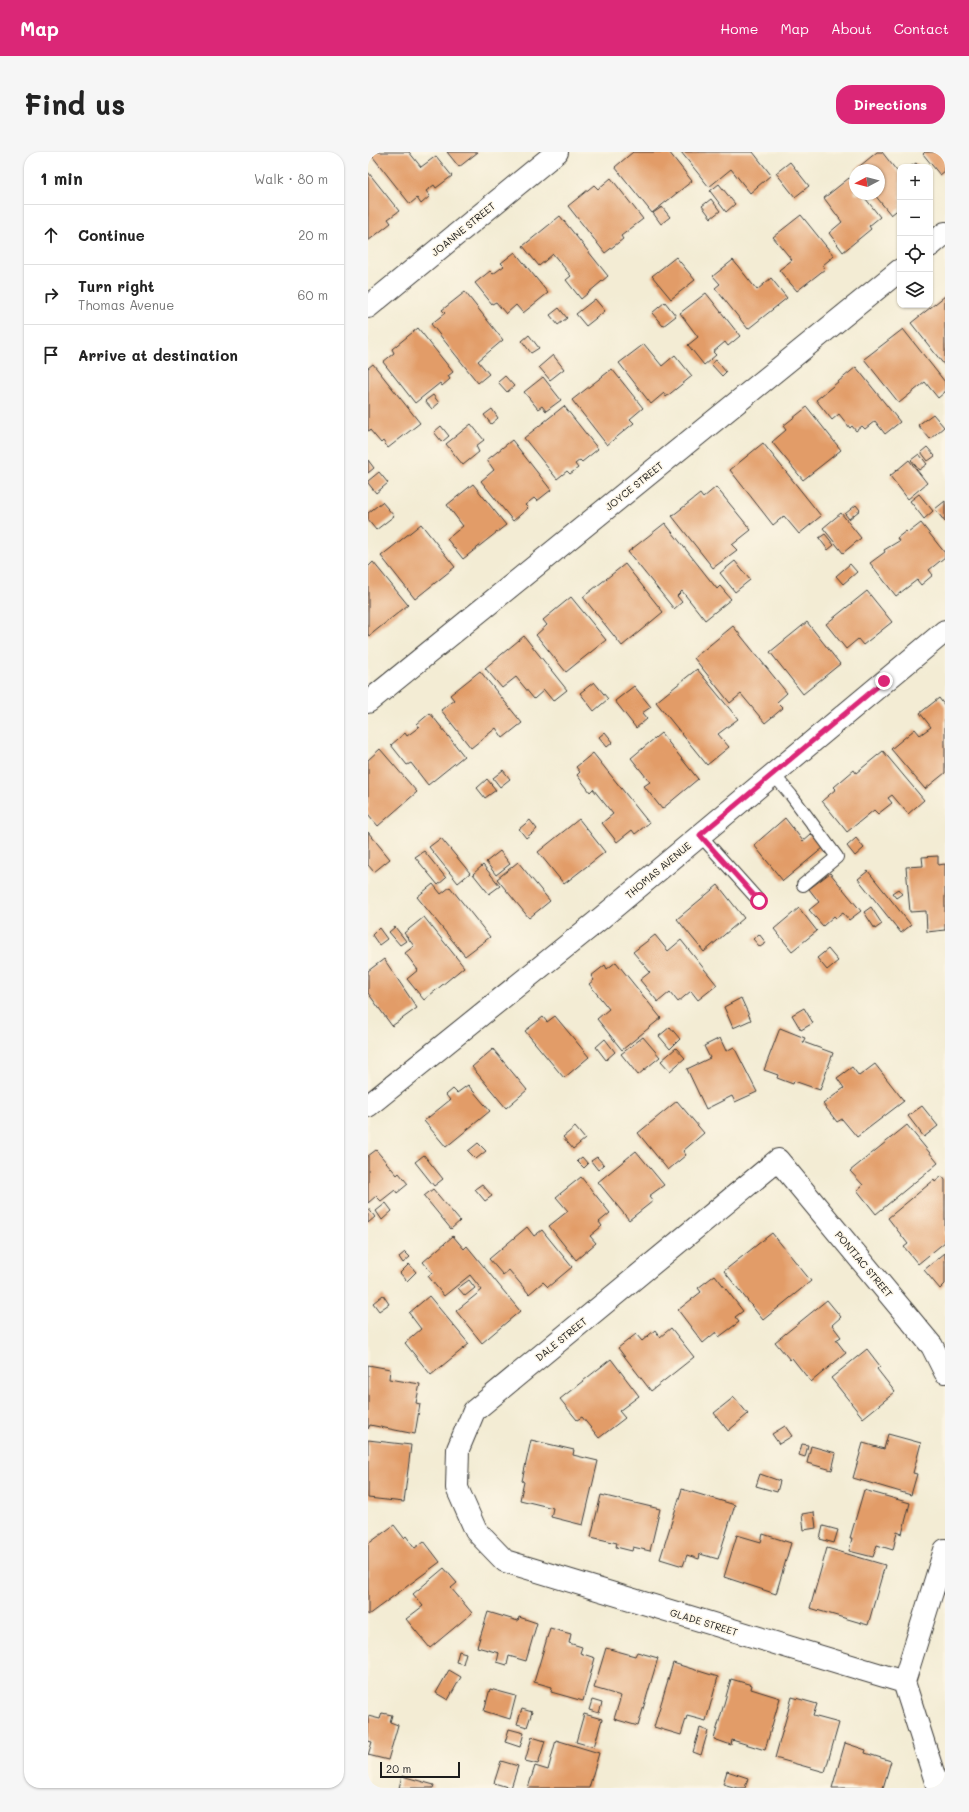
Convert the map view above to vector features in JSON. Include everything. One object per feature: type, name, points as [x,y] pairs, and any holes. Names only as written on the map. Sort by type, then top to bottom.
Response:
[{"type":"street","name":"JOANNE STREET","points":[[368,307],[557,152]]},
{"type":"street","points":[[933,243],[945,233]]},
{"type":"street","name":"JOYCE STREET","points":[[368,702],[898,272]]},
{"type":"street","name":"THOMAS AVENUE","points":[[368,1106],[600,919],[945,631]]},
{"type":"street","name":"PONTIAC STREET","points":[[778,1160],[932,1346],[945,1372]]},
{"type":"street","name":"DALE STREET","points":[[505,1561],[476,1531],[457,1488],[458,1449],[474,1411],[778,1160]]},
{"type":"street","points":[[938,1788],[904,1682],[945,1550]]},
{"type":"street","name":"GLADE STREET","points":[[505,1561],[904,1682]]},
{"type":"lane","points":[[773,774],[791,795],[837,857],[803,885]]},
{"type":"lane","points":[[700,835],[759,901]]},
{"type":"building","points":[[369,152],[409,152],[421,167],[436,156],[452,176],[436,188],[434,185],[426,191],[430,196],[421,204],[417,198],[410,204]]},
{"type":"building","points":[[447,152],[478,152],[459,167]]},
{"type":"building","points":[[633,152],[669,152],[692,181],[652,213],[615,167]]},
{"type":"building","points":[[681,152],[753,152],[771,175],[750,193],[731,169],[709,187]]},
{"type":"building","points":[[877,152],[882,152],[897,171],[897,210],[891,215],[879,200],[885,200],[885,164],[862,164]]},
{"type":"building","points":[[925,152],[945,152],[945,171],[940,175],[933,166],[933,164],[931,164],[923,154]]},
{"type":"building","points":[[790,162],[809,186],[795,197],[776,173]]},
{"type":"building","points":[[368,172],[399,211],[388,219],[391,223],[368,241]]},
{"type":"building","points":[[611,178],[643,219],[621,236],[623,239],[605,253],[568,206],[594,185],[598,189]]},
{"type":"building","points":[[849,178],[849,200],[867,200],[880,217],[869,226],[871,229],[843,252],[829,233],[842,222],[824,198]]},
{"type":"building","points":[[719,184],[735,204],[726,212],[710,191]]},
{"type":"building","points":[[711,199],[720,211],[711,218],[702,206]]},
{"type":"building","points":[[662,207],[670,217],[661,224],[653,213]]},
{"type":"building","points":[[801,215],[834,256],[823,265],[825,269],[797,291],[779,270],[792,260],[773,237]]},
{"type":"building","points":[[560,216],[608,276],[581,299],[566,280],[571,276],[553,254],[539,266],[523,246]]},
{"type":"building","points":[[515,252],[548,293],[523,313],[516,305],[506,314],[496,302],[492,304],[475,283],[490,271],[493,274],[504,266],[501,263]]},
{"type":"building","points":[[676,257],[695,280],[671,299],[652,276]]},
{"type":"building","points":[[733,260],[757,290],[771,278],[787,298],[748,329],[715,288],[720,284],[713,276]]},
{"type":"building","points":[[465,292],[503,340],[478,361],[489,374],[478,383],[431,324],[445,313],[442,310]]},
{"type":"building","points":[[706,293],[740,336],[728,346],[725,342],[713,352],[716,355],[704,365],[688,345],[698,337],[680,313]]},
{"type":"building","points":[[945,296],[945,366],[911,323],[930,308],[933,308],[933,306]]},
{"type":"building","points":[[595,299],[605,311],[586,326],[576,314]]},
{"type":"building","points":[[665,302],[676,316],[663,326],[652,313]]},
{"type":"building","points":[[559,308],[567,318],[558,325],[550,315]]},
{"type":"building","points":[[418,328],[453,372],[448,376],[450,379],[442,386],[440,383],[415,403],[383,362],[394,353],[392,349]]},
{"type":"building","points":[[903,329],[945,382],[945,392],[938,398],[925,382],[899,403],[864,359]]},
{"type":"building","points":[[529,335],[539,348],[531,353],[522,341]]},
{"type":"building","points":[[644,344],[662,366],[675,355],[692,376],[666,397],[664,393],[651,404],[619,363]]},
{"type":"building","points":[[553,355],[564,369],[550,380],[539,367]]},
{"type":"building","points":[[716,360],[726,372],[722,376],[711,364]]},
{"type":"building","points":[[373,364],[420,423],[388,448],[383,441],[381,443],[370,430],[368,431],[368,368]]},
{"type":"building","points":[[856,367],[900,422],[885,434],[875,421],[865,429],[862,426],[856,431],[852,426],[850,428],[839,414],[832,420],[816,400]]},
{"type":"building","points":[[612,369],[643,408],[630,419],[634,423],[607,445],[572,400]]},
{"type":"building","points":[[505,376],[514,386],[507,392],[498,382]]},
{"type":"building","points":[[543,377],[561,400],[546,411],[542,406],[538,409],[524,392]]},
{"type":"building","points":[[433,395],[439,403],[432,409],[425,401]]},
{"type":"building","points":[[564,406],[598,449],[582,462],[580,460],[575,464],[578,468],[570,474],[567,471],[557,479],[524,438]]},
{"type":"building","points":[[807,407],[841,450],[803,480],[772,442],[786,430],[783,426]]},
{"type":"building","points":[[492,409],[498,418],[491,424],[484,415]]},
{"type":"building","points":[[933,414],[944,427],[930,439],[918,425]]},
{"type":"building","points":[[471,424],[484,440],[476,446],[479,452],[463,465],[446,444]]},
{"type":"building","points":[[441,426],[449,436],[442,442],[434,432]]},
{"type":"building","points":[[512,440],[551,490],[537,501],[534,498],[525,505],[528,508],[513,521],[481,481],[494,470],[487,460]]},
{"type":"building","points":[[763,443],[821,516],[799,534],[784,516],[773,525],[730,470]]},
{"type":"building","points":[[927,447],[935,456],[928,461],[921,452]]},
{"type":"building","points":[[919,454],[927,464],[919,470],[911,460]]},
{"type":"building","points":[[368,460],[374,468],[368,473]]},
{"type":"building","points":[[909,460],[927,483],[908,499],[890,476]]},
{"type":"building","points":[[379,472],[388,483],[376,493],[368,481]]},
{"type":"building","points":[[473,484],[506,525],[463,559],[447,539],[463,526],[447,505]]},
{"type":"building","points":[[716,487],[751,530],[732,545],[737,550],[713,568],[672,516],[700,494],[703,498]]},
{"type":"building","points":[[919,494],[933,511],[924,519],[910,501]]},
{"type":"building","points":[[945,501],[945,522],[935,509]]},
{"type":"building","points":[[382,502],[394,516],[376,530],[368,520],[368,513]]},
{"type":"building","points":[[856,505],[860,510],[849,519],[845,514]]},
{"type":"building","points":[[841,513],[861,538],[843,553],[823,528]]},
{"type":"building","points":[[665,523],[717,589],[720,586],[731,599],[705,620],[682,591],[677,596],[682,602],[674,609],[628,552]]},
{"type":"building","points":[[921,523],[945,553],[945,557],[929,570],[933,575],[921,585],[917,580],[896,596],[870,563],[885,552],[884,550],[899,541],[897,538],[906,531],[908,533]]},
{"type":"building","points":[[421,524],[455,567],[415,599],[381,556]]},
{"type":"building","points":[[825,534],[834,545],[828,550],[819,538]]},
{"type":"building","points":[[735,561],[750,580],[735,592],[720,573]]},
{"type":"building","points":[[373,562],[408,605],[369,636],[368,567]]},
{"type":"building","points":[[625,564],[663,612],[622,646],[583,597]]},
{"type":"building","points":[[850,564],[857,572],[843,584],[836,576]]},
{"type":"building","points":[[867,591],[892,622],[863,645],[858,639],[846,649],[826,624]]},
{"type":"building","points":[[571,597],[606,640],[566,672],[536,635],[547,625],[543,620]]},
{"type":"building","points":[[807,622],[840,664],[803,694],[770,652]]},
{"type":"building","points":[[733,626],[787,693],[777,702],[783,708],[765,723],[741,694],[730,703],[694,658]]},
{"type":"building","points":[[524,636],[567,690],[553,701],[544,690],[534,699],[516,677],[502,688],[485,668]]},
{"type":"building","points":[[697,669],[738,719],[718,734],[729,747],[707,765],[656,702]]},
{"type":"building","points":[[480,671],[522,723],[503,738],[496,728],[471,748],[441,710],[454,700],[450,695]]},
{"type":"building","points":[[594,682],[608,699],[594,711],[580,693]]},
{"type":"building","points":[[634,686],[651,707],[642,713],[647,719],[636,728],[615,701]]},
{"type":"building","points":[[939,698],[945,706],[945,773],[925,789],[891,749],[915,729],[920,735],[931,727],[920,713]]},
{"type":"building","points":[[430,713],[464,756],[428,785],[411,763],[407,765],[391,745],[405,733],[407,736],[419,727],[417,724]]},
{"type":"building","points":[[605,732],[613,742],[607,747],[599,737]]},
{"type":"building","points":[[661,733],[698,779],[662,809],[644,786],[650,782],[631,758]]},
{"type":"building","points":[[380,749],[417,792],[378,826],[368,814],[368,760]]},
{"type":"building","points":[[883,751],[924,800],[908,814],[892,795],[888,798],[892,803],[878,814],[874,810],[847,832],[822,801],[836,789],[834,787],[854,770],[856,773]]},
{"type":"building","points":[[593,753],[649,823],[635,834],[632,830],[617,842],[602,823],[613,814],[593,789],[590,792],[577,775],[580,772],[576,767]]},
{"type":"building","points":[[503,770],[510,779],[500,787],[493,778]]},
{"type":"building","points":[[487,779],[496,790],[485,798],[477,788]]},
{"type":"building","points":[[785,818],[803,841],[811,834],[823,848],[783,881],[754,845]]},
{"type":"building","points":[[579,819],[605,852],[564,884],[538,852]]},
{"type":"building","points":[[530,820],[537,829],[526,838],[519,829]]},
{"type":"building","points":[[368,832],[390,859],[374,872],[368,865]]},
{"type":"building","points":[[441,838],[470,873],[458,883],[429,847]]},
{"type":"building","points":[[856,838],[864,848],[855,856],[847,846]]},
{"type":"building","points":[[424,851],[446,878],[438,885],[415,857]]},
{"type":"building","points":[[500,851],[510,864],[496,875],[486,862]]},
{"type":"building","points":[[938,856],[938,865],[945,864],[945,930],[927,932],[926,911],[910,912],[906,867],[923,866],[922,857]]},
{"type":"building","points":[[518,862],[550,901],[529,918],[497,879]]},
{"type":"building","points":[[483,865],[500,886],[489,894],[473,874]]},
{"type":"building","points":[[868,871],[911,925],[901,933],[858,879]]},
{"type":"building","points":[[830,873],[861,911],[849,920],[843,913],[836,918],[834,916],[823,926],[809,910],[819,902],[809,889]]},
{"type":"building","points":[[433,884],[441,894],[450,887],[490,937],[465,956],[417,897]]},
{"type":"building","points":[[718,885],[744,918],[704,952],[677,919]]},
{"type":"building","points":[[898,889],[902,894],[896,898],[892,893]]},
{"type":"building","points":[[871,907],[882,924],[875,929],[864,912]]},
{"type":"building","points":[[799,908],[817,931],[792,951],[774,929]]},
{"type":"building","points":[[424,917],[464,967],[424,1000],[407,979],[418,970],[405,953],[414,946],[404,933]]},
{"type":"building","points":[[395,927],[406,941],[400,945],[389,932]]},
{"type":"building","points":[[379,928],[387,939],[379,945],[372,935]]},
{"type":"building","points":[[759,934],[766,943],[760,947],[753,939]]},
{"type":"building","points":[[655,935],[668,951],[681,940],[717,985],[698,1000],[691,991],[678,1002],[670,992],[658,1002],[640,980],[650,972],[633,952]]},
{"type":"building","points":[[828,949],[838,961],[827,970],[817,958]]},
{"type":"building","points":[[384,959],[417,1008],[392,1026],[368,993],[368,971]]},
{"type":"building","points":[[616,962],[661,1018],[622,1050],[597,1019],[609,1009],[589,984],[594,980],[591,976],[605,965],[607,969]]},
{"type":"building","points":[[741,998],[751,1020],[733,1028],[724,1007]]},
{"type":"building","points":[[804,1008],[813,1023],[801,1030],[792,1015]]},
{"type":"building","points":[[555,1016],[589,1057],[564,1078],[525,1031],[543,1017],[547,1022]]},
{"type":"building","points":[[670,1027],[680,1039],[670,1049],[659,1036]]},
{"type":"building","points":[[780,1028],[805,1038],[803,1042],[833,1053],[820,1090],[794,1081],[793,1084],[777,1078],[778,1075],[764,1070]]},
{"type":"building","points":[[643,1037],[660,1057],[638,1075],[621,1054]]},
{"type":"building","points":[[720,1038],[726,1051],[734,1047],[757,1092],[735,1102],[732,1096],[706,1109],[687,1069],[710,1058],[704,1046]]},
{"type":"building","points":[[605,1039],[615,1052],[606,1060],[596,1047]]},
{"type":"building","points":[[676,1048],[685,1058],[670,1071],[661,1061]]},
{"type":"building","points":[[493,1049],[527,1090],[506,1108],[472,1067]]},
{"type":"building","points":[[875,1064],[904,1101],[857,1137],[842,1119],[837,1122],[823,1104],[844,1088],[837,1078],[852,1067],[859,1076]]},
{"type":"building","points":[[468,1085],[490,1111],[446,1147],[424,1121],[450,1100],[446,1095],[453,1089],[457,1093]]},
{"type":"building","points":[[677,1101],[704,1133],[683,1151],[686,1155],[668,1170],[638,1133]]},
{"type":"building","points":[[922,1106],[938,1126],[924,1137],[908,1116]]},
{"type":"building","points":[[907,1125],[938,1163],[876,1214],[857,1190],[863,1185],[850,1171]]},
{"type":"building","points":[[575,1127],[585,1139],[573,1149],[563,1137]]},
{"type":"building","points":[[478,1143],[486,1151],[476,1159],[468,1151]]},
{"type":"building","points":[[376,1150],[397,1175],[399,1173],[408,1184],[397,1193],[395,1190],[381,1201],[376,1196],[368,1203],[368,1156]]},
{"type":"building","points":[[636,1151],[664,1185],[649,1196],[653,1201],[629,1220],[598,1182]]},
{"type":"building","points":[[424,1155],[443,1179],[434,1186],[415,1162]]},
{"type":"building","points":[[582,1157],[588,1164],[584,1168],[577,1161]]},
{"type":"building","points":[[597,1157],[604,1165],[598,1170],[591,1161]]},
{"type":"building","points":[[942,1176],[945,1180],[945,1242],[918,1264],[904,1247],[908,1244],[888,1218],[934,1180],[935,1182]]},
{"type":"building","points":[[581,1177],[610,1213],[599,1222],[602,1226],[590,1236],[596,1243],[576,1260],[549,1226],[568,1211],[556,1197]]},
{"type":"building","points":[[482,1184],[492,1196],[485,1201],[475,1189]]},
{"type":"building","points":[[433,1189],[460,1221],[451,1229],[424,1196]]},
{"type":"building","points":[[386,1203],[392,1211],[382,1220],[376,1211]]},
{"type":"building","points":[[368,1208],[375,1217],[368,1223]]},
{"type":"building","points":[[527,1227],[534,1236],[542,1230],[572,1267],[548,1287],[543,1282],[529,1294],[509,1270],[503,1275],[489,1259]]},
{"type":"building","points":[[772,1233],[811,1281],[763,1320],[724,1271]]},
{"type":"building","points":[[453,1236],[464,1249],[467,1246],[520,1311],[482,1343],[456,1311],[482,1290],[470,1275],[444,1296],[428,1276],[432,1273],[423,1262]]},
{"type":"building","points":[[405,1252],[410,1257],[403,1263],[399,1257]]},
{"type":"building","points":[[945,1253],[945,1284],[940,1289],[924,1270]]},
{"type":"building","points":[[409,1264],[416,1272],[407,1281],[400,1273]]},
{"type":"building","points":[[715,1275],[743,1311],[735,1317],[739,1322],[719,1337],[716,1332],[703,1343],[678,1310],[701,1292],[698,1288]]},
{"type":"building","points":[[469,1280],[475,1288],[465,1296],[458,1288]]},
{"type":"building","points":[[383,1295],[389,1304],[379,1311],[373,1303]]},
{"type":"building","points":[[429,1296],[469,1344],[431,1375],[405,1343],[421,1329],[409,1313]]},
{"type":"building","points":[[827,1300],[841,1317],[832,1325],[841,1337],[836,1340],[846,1353],[811,1382],[792,1358],[790,1360],[775,1342]]},
{"type":"building","points":[[671,1328],[694,1357],[651,1391],[618,1348],[636,1334],[642,1341],[655,1330],[660,1337]]},
{"type":"building","points":[[867,1349],[880,1366],[877,1369],[895,1392],[863,1418],[831,1378]]},
{"type":"building","points":[[611,1359],[639,1396],[619,1411],[625,1418],[599,1438],[582,1417],[577,1420],[560,1399]]},
{"type":"building","points":[[368,1365],[390,1369],[389,1379],[420,1384],[416,1403],[420,1404],[415,1434],[370,1425],[368,1429]]},
{"type":"building","points":[[734,1397],[748,1414],[728,1431],[714,1413]]},
{"type":"building","points":[[785,1426],[792,1436],[779,1444],[772,1434]]},
{"type":"building","points":[[888,1434],[921,1443],[913,1473],[917,1474],[911,1495],[853,1478],[863,1443],[884,1449]]},
{"type":"building","points":[[368,1440],[411,1445],[404,1502],[368,1498]]},
{"type":"building","points":[[531,1440],[574,1450],[573,1455],[598,1461],[583,1525],[551,1517],[553,1508],[520,1500],[524,1482],[522,1481]]},
{"type":"building","points":[[802,1444],[808,1445],[805,1457],[799,1455]]},
{"type":"building","points":[[811,1446],[836,1453],[832,1470],[807,1463]]},
{"type":"building","points":[[760,1474],[780,1481],[777,1492],[756,1486]]},
{"type":"building","points":[[682,1489],[735,1505],[718,1559],[700,1554],[699,1559],[687,1555],[683,1566],[660,1559]]},
{"type":"building","points":[[864,1490],[910,1503],[902,1534],[897,1532],[893,1550],[877,1545],[873,1557],[849,1551],[852,1538],[850,1538]]},
{"type":"building","points":[[601,1495],[660,1509],[650,1551],[633,1547],[632,1551],[616,1547],[617,1543],[591,1537]]},
{"type":"building","points":[[814,1512],[816,1528],[804,1530],[802,1514]]},
{"type":"building","points":[[394,1525],[404,1538],[406,1536],[415,1548],[424,1541],[440,1562],[368,1615],[368,1544]]},
{"type":"building","points":[[823,1526],[838,1530],[834,1543],[820,1539]]},
{"type":"building","points":[[763,1534],[791,1543],[776,1594],[724,1577],[737,1535],[761,1542]]},
{"type":"building","points":[[827,1548],[885,1565],[868,1625],[810,1608]]},
{"type":"building","points":[[444,1568],[457,1583],[451,1588],[472,1613],[430,1648],[406,1619],[423,1606],[413,1594]]},
{"type":"building","points":[[488,1612],[518,1621],[519,1617],[537,1623],[526,1661],[509,1656],[507,1665],[497,1662],[499,1653],[477,1647]]},
{"type":"building","points":[[550,1628],[571,1634],[569,1643],[582,1647],[580,1653],[595,1658],[583,1701],[551,1692],[552,1687],[534,1682]]},
{"type":"building","points":[[606,1648],[635,1656],[637,1652],[658,1658],[638,1726],[614,1719],[621,1696],[594,1688]]},
{"type":"building","points":[[459,1651],[466,1653],[463,1664],[456,1662]]},
{"type":"building","points":[[673,1663],[718,1677],[706,1721],[687,1716],[681,1735],[654,1727]]},
{"type":"building","points":[[449,1670],[461,1677],[448,1700],[436,1693]]},
{"type":"building","points":[[731,1679],[752,1685],[751,1689],[780,1698],[765,1750],[732,1740],[731,1745],[714,1739]]},
{"type":"building","points":[[490,1689],[516,1696],[510,1719],[484,1711]]},
{"type":"building","points":[[792,1697],[817,1704],[813,1716],[839,1723],[825,1772],[775,1758]]},
{"type":"building","points":[[592,1700],[602,1703],[599,1713],[589,1710]]},
{"type":"building","points":[[522,1709],[532,1712],[527,1727],[517,1724]]},
{"type":"building","points":[[382,1713],[392,1715],[390,1722],[398,1725],[388,1760],[368,1755],[372,1742],[368,1741],[368,1716],[380,1719]]},
{"type":"building","points":[[584,1714],[602,1719],[594,1747],[576,1742]]},
{"type":"building","points":[[700,1728],[708,1731],[701,1755],[693,1752]]},
{"type":"building","points":[[509,1729],[524,1733],[520,1747],[505,1742]]},
{"type":"building","points":[[532,1737],[545,1741],[538,1764],[525,1761]]},
{"type":"building","points":[[556,1740],[599,1753],[589,1788],[528,1788],[535,1766],[548,1770]]},
{"type":"building","points":[[845,1743],[866,1750],[865,1753],[891,1761],[883,1788],[832,1788]]},
{"type":"building","points":[[501,1761],[518,1766],[511,1788],[494,1783]]},
{"type":"building","points":[[727,1771],[748,1778],[745,1788],[737,1788],[723,1784]]},
{"type":"building","points":[[402,1776],[434,1785],[433,1788],[399,1788]]},
{"type":"route","points":[[759,901],[700,835],[884,681]]}]
